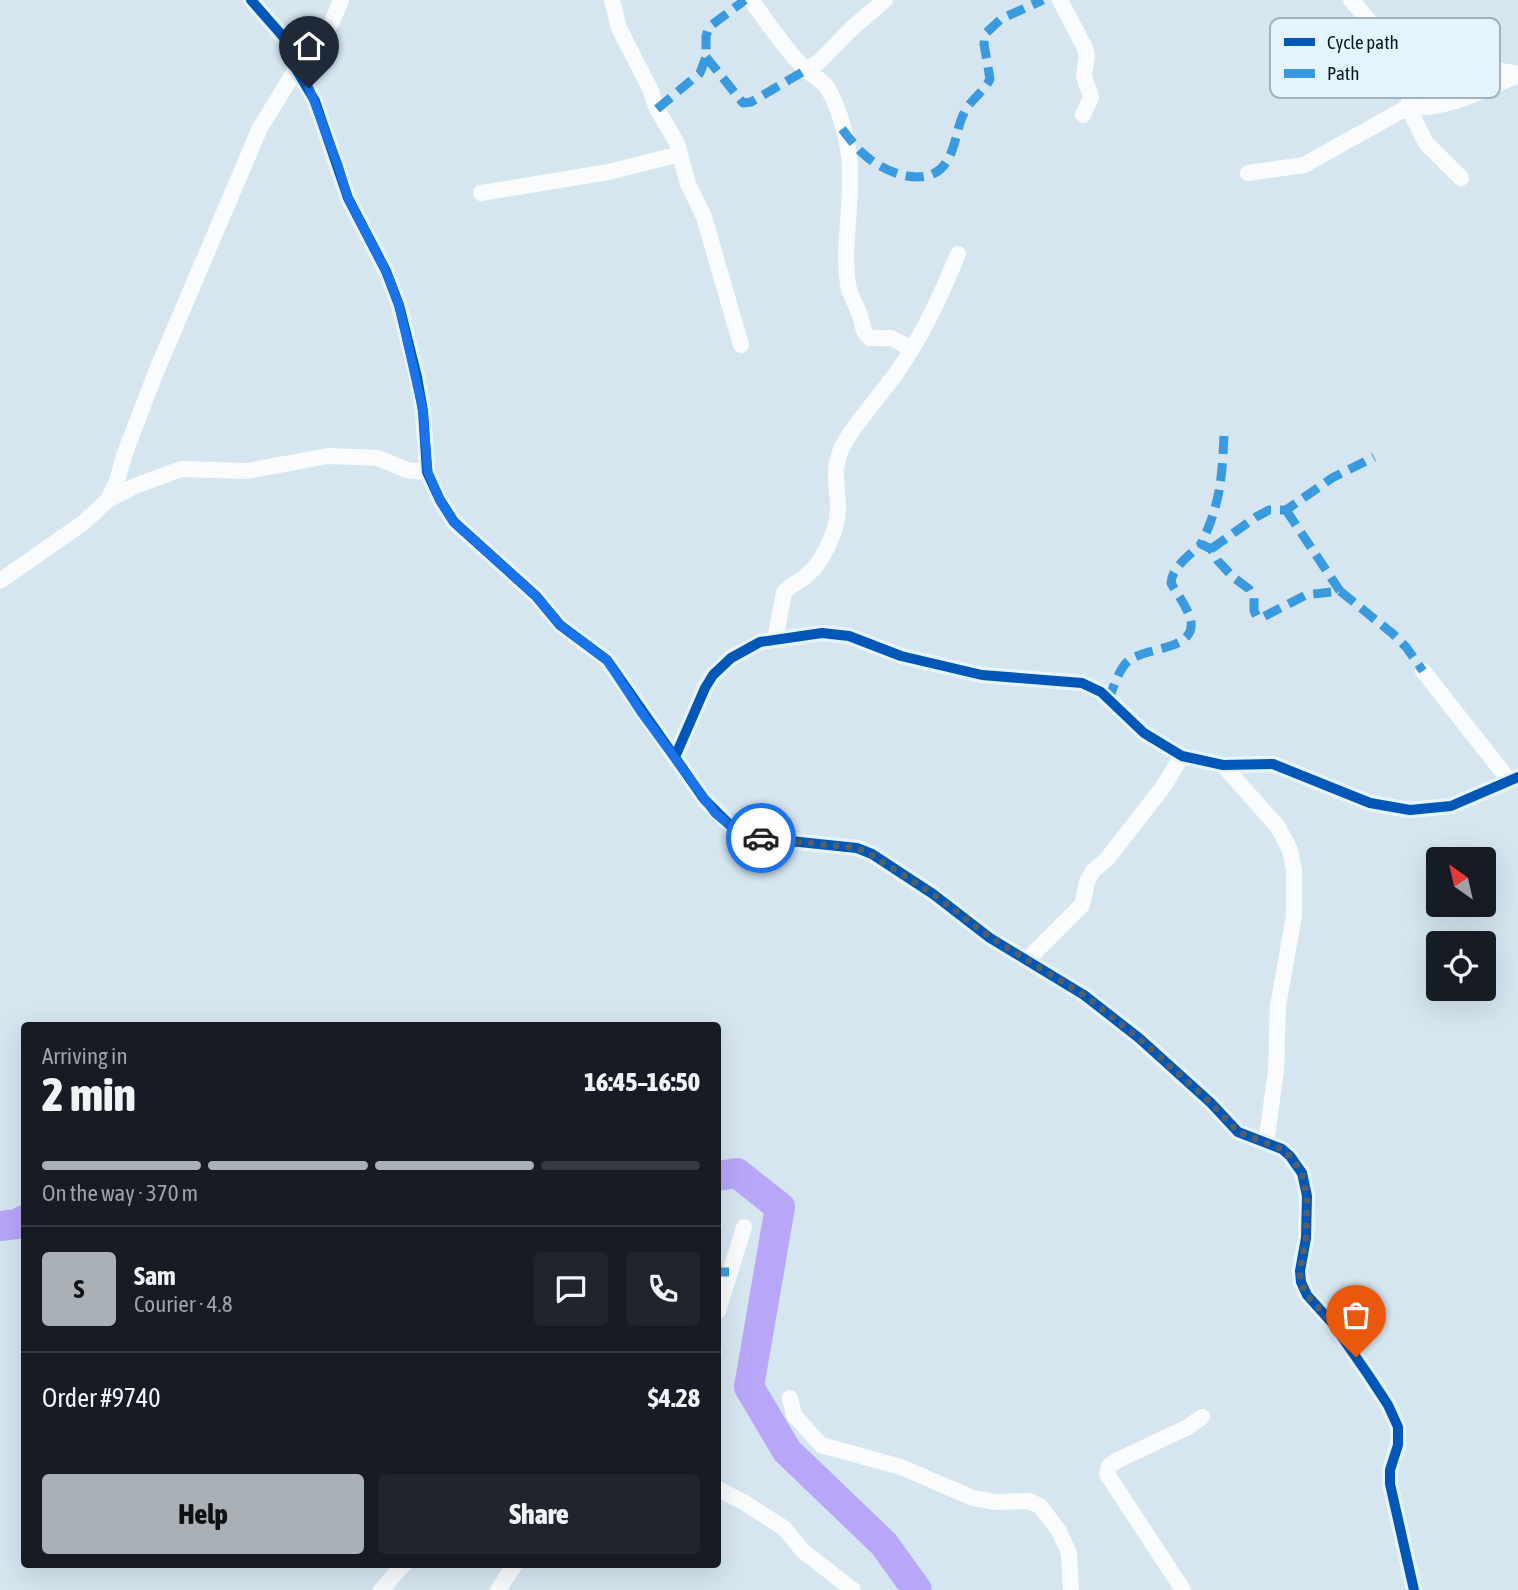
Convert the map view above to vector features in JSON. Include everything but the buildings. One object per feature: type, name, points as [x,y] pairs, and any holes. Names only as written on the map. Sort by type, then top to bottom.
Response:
[{"type":"street","points":[[251,0],[286,40],[296,69],[315,101],[348,198],[386,271],[399,305],[423,411],[428,472],[440,500],[454,522],[536,596],[560,625],[607,660],[704,799],[735,830],[769,839],[857,848],[872,855],[933,894],[990,937],[1084,995],[1131,1031],[1211,1103],[1238,1132],[1282,1149],[1290,1156],[1302,1173],[1307,1206],[1306,1238],[1300,1271],[1304,1288],[1369,1376],[1388,1405],[1398,1427],[1398,1445],[1390,1470],[1390,1484],[1414,1590]]},
{"type":"street","points":[[0,579],[83,523],[107,500],[116,484],[156,372],[260,128],[296,69],[332,22],[341,0]]},
{"type":"street","points":[[611,0],[619,28],[650,89],[657,109],[677,142],[688,184],[704,217],[741,345]]},
{"type":"street","points":[[751,0],[806,70],[829,90],[836,107],[850,172],[846,232],[848,283],[863,330],[870,338],[891,338],[912,349]]},
{"type":"street","points":[[806,70],[820,61],[850,29],[884,0]]},
{"type":"street","points":[[1060,0],[1087,55],[1084,76],[1091,97],[1083,115]]},
{"type":"street","points":[[1351,0],[1367,18]]},
{"type":"street","points":[[1500,71],[1518,74]]},
{"type":"street","points":[[1500,82],[1518,74]]},
{"type":"street","points":[[1409,98],[1408,107],[1426,144],[1461,178]]},
{"type":"street","points":[[1248,173],[1304,165],[1408,107],[1422,108],[1465,98]]},
{"type":"street","points":[[481,193],[609,172],[680,154]]},
{"type":"street","points":[[775,639],[784,593],[812,571],[836,525],[835,473],[845,441],[912,349],[936,308],[958,254]]},
{"type":"street","points":[[107,500],[181,469],[247,471],[328,456],[378,458],[407,470],[428,472]]},
{"type":"street","points":[[675,757],[705,688],[713,676],[746,648],[775,639],[822,632],[849,636],[901,656],[982,675],[1083,682],[1101,692],[1144,733],[1182,756],[1223,765],[1273,764],[1358,799],[1410,810],[1451,807],[1514,779],[1423,671]]},
{"type":"street","points":[[1027,960],[1082,905],[1087,882],[1093,871],[1107,859],[1163,787],[1182,756]]},
{"type":"street","points":[[1223,765],[1278,827],[1290,850],[1294,870],[1294,916],[1278,1006],[1276,1070],[1266,1143]]},
{"type":"street","points":[[721,1301],[744,1227]]},
{"type":"street","points":[[790,1398],[794,1415],[808,1434],[821,1445],[901,1466],[973,1498],[996,1502],[1029,1501],[1040,1506],[1059,1531],[1069,1553],[1071,1590]]},
{"type":"street","points":[[1183,1590],[1107,1474],[1109,1466],[1118,1460],[1202,1417]]},
{"type":"street","points":[[721,1491],[784,1528],[803,1551],[853,1590]]},
{"type":"street","points":[[381,1590],[400,1568]]},
{"type":"street","points":[[498,1590],[512,1568]]},
{"type":"waterway","points":[[721,1176],[737,1173],[780,1207],[749,1387],[787,1451],[884,1544],[917,1590]]},
{"type":"waterway","points":[[0,1226],[21,1222]]},
{"type":"marked path","points":[[657,109],[700,73],[706,57],[709,27],[745,0]]},
{"type":"marked path","points":[[842,129],[863,154],[895,173],[917,177],[937,172],[949,158],[967,108],[990,79],[985,34],[1001,19],[1043,0]]},
{"type":"marked path","points":[[706,57],[743,103],[751,102],[806,70]]},
{"type":"marked path","points":[[1224,436],[1219,491],[1201,544],[1211,549],[1233,577],[1249,589],[1254,598],[1257,617],[1263,617],[1306,595],[1340,591],[1393,634],[1423,671]]},
{"type":"marked path","points":[[1211,549],[1256,517],[1269,510],[1286,510],[1332,478],[1374,457]]},
{"type":"marked path","points":[[1286,510],[1340,591]]},
{"type":"marked path","points":[[1108,701],[1118,675],[1127,662],[1134,657],[1176,643],[1190,631],[1188,612],[1171,583],[1178,567],[1201,544]]},
{"type":"marked path","points":[[721,1272],[729,1272]]},
{"type":"cycle path","points":[[251,0],[286,40],[296,69],[315,101],[348,198],[386,271],[399,305],[417,377],[423,411],[427,472],[454,522],[536,596],[560,625],[607,660],[704,799],[735,830],[780,840],[857,848],[872,854],[933,894],[990,938],[1084,995],[1139,1038],[1211,1103],[1238,1132],[1282,1149],[1290,1156],[1302,1173],[1307,1196],[1301,1282],[1307,1295],[1333,1324],[1369,1376],[1388,1405],[1398,1427],[1398,1445],[1390,1470],[1390,1484],[1414,1590]]},
{"type":"cycle path","points":[[675,757],[705,688],[713,675],[731,658],[760,642],[822,633],[849,636],[901,656],[982,675],[1082,683],[1101,692],[1144,733],[1182,756],[1223,765],[1273,764],[1370,803],[1410,810],[1451,806],[1518,777]]},
{"type":"way so far","points":[[761,838],[857,848],[872,855],[933,894],[990,937],[1084,995],[1139,1038],[1211,1103],[1238,1132],[1282,1149],[1302,1173],[1307,1196],[1301,1282],[1307,1295],[1333,1324],[1356,1357]]},
{"type":"route","points":[[309,88],[348,198],[386,271],[399,305],[423,411],[428,472],[440,500],[454,522],[536,596],[560,625],[607,660],[641,712],[715,813],[735,830],[761,838]]}]
